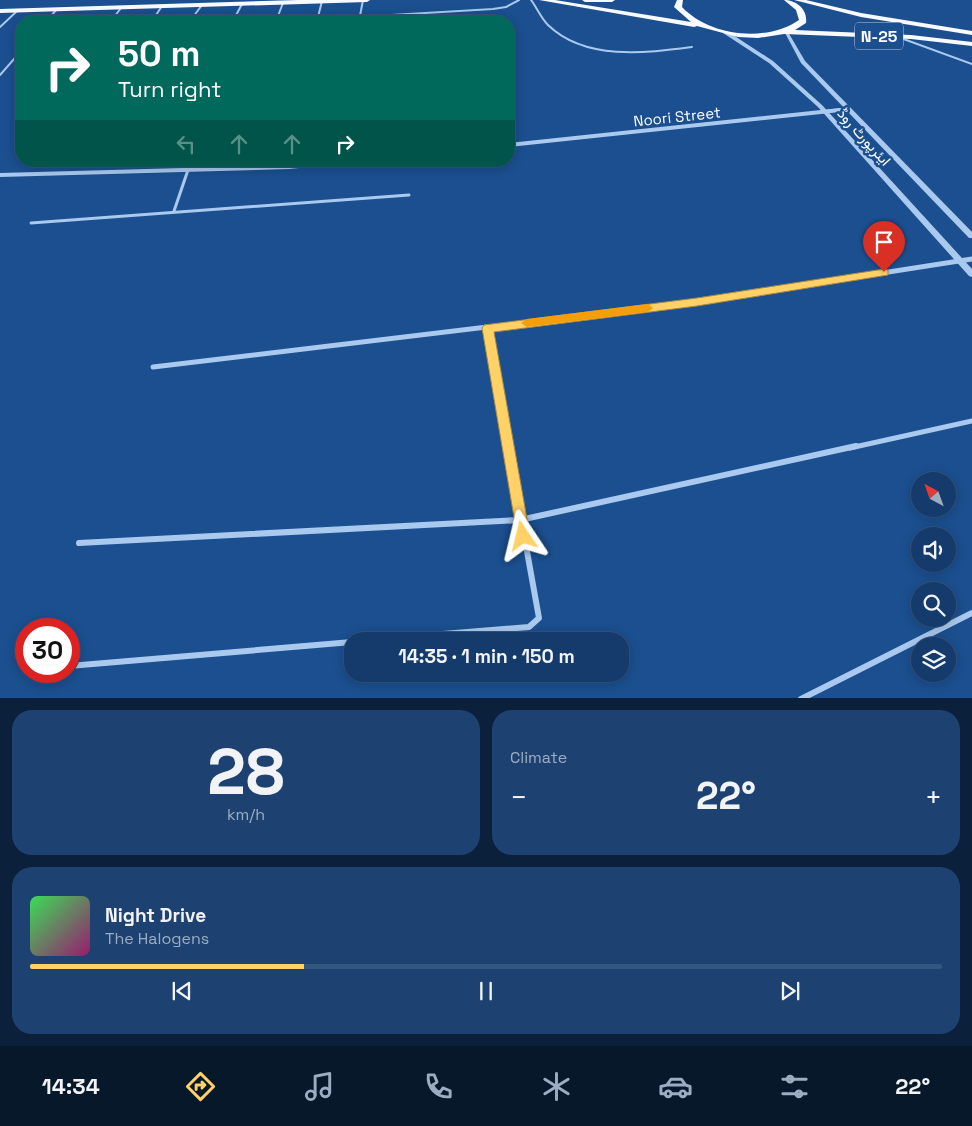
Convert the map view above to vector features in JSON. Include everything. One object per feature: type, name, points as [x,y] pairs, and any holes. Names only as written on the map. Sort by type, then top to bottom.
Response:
[{"type":"highway","points":[[0,12],[367,0]]},
{"type":"highway","name":"N-25","points":[[533,0],[612,0]]},
{"type":"highway","name":"N-25","points":[[542,0],[704,26],[746,35],[786,32],[898,37],[972,44]]},
{"type":"highway","name":"N-25","points":[[680,0],[678,7],[682,13],[704,26]]},
{"type":"highway","points":[[786,32],[797,27],[803,21],[803,14],[798,7],[787,0]]},
{"type":"highway","name":"N-25","points":[[797,0],[862,15],[972,33]]},
{"type":"street","name":"ایئرپورٹ روڈ","points":[[725,32],[770,62],[826,113],[972,274]]},
{"type":"street","name":"ایئرپورٹ روڈ","points":[[786,32],[803,62],[972,236]]},
{"type":"street","name":"Noori Street","points":[[515,144],[826,113],[848,109]]},
{"type":"street","points":[[0,175],[289,167]]},
{"type":"street","points":[[153,367],[697,302],[972,259]]},
{"type":"street","points":[[468,632],[529,627],[539,618],[520,520],[488,328]]},
{"type":"street","points":[[79,543],[520,520],[972,422]]},
{"type":"street","points":[[801,698],[972,613]]},
{"type":"street","points":[[80,665],[344,643]]},
{"type":"lane","points":[[360,15],[363,0]]},
{"type":"lane","points":[[391,15],[493,9],[506,7],[519,0]]},
{"type":"lane","points":[[533,0],[548,26],[566,39],[576,43],[614,51],[644,52],[692,47]]},
{"type":"lane","points":[[318,15],[322,1]]},
{"type":"lane","points":[[278,15],[283,3]]},
{"type":"lane","points":[[236,15],[242,4]]},
{"type":"lane","points":[[194,15],[202,5]]},
{"type":"lane","points":[[156,15],[162,6]]},
{"type":"lane","points":[[116,15],[121,8]]},
{"type":"lane","points":[[51,15],[56,10]]},
{"type":"lane","points":[[0,27],[17,11]]},
{"type":"lane","points":[[898,37],[972,64]]},
{"type":"lane","points":[[0,75],[15,57]]},
{"type":"lane","points":[[174,211],[188,170]]},
{"type":"lane","points":[[31,223],[409,195]]},
{"type":"slow traffic","points":[[527,323],[648,308]]},
{"type":"route","points":[[523,536],[488,328],[697,302],[884,272]]}]
